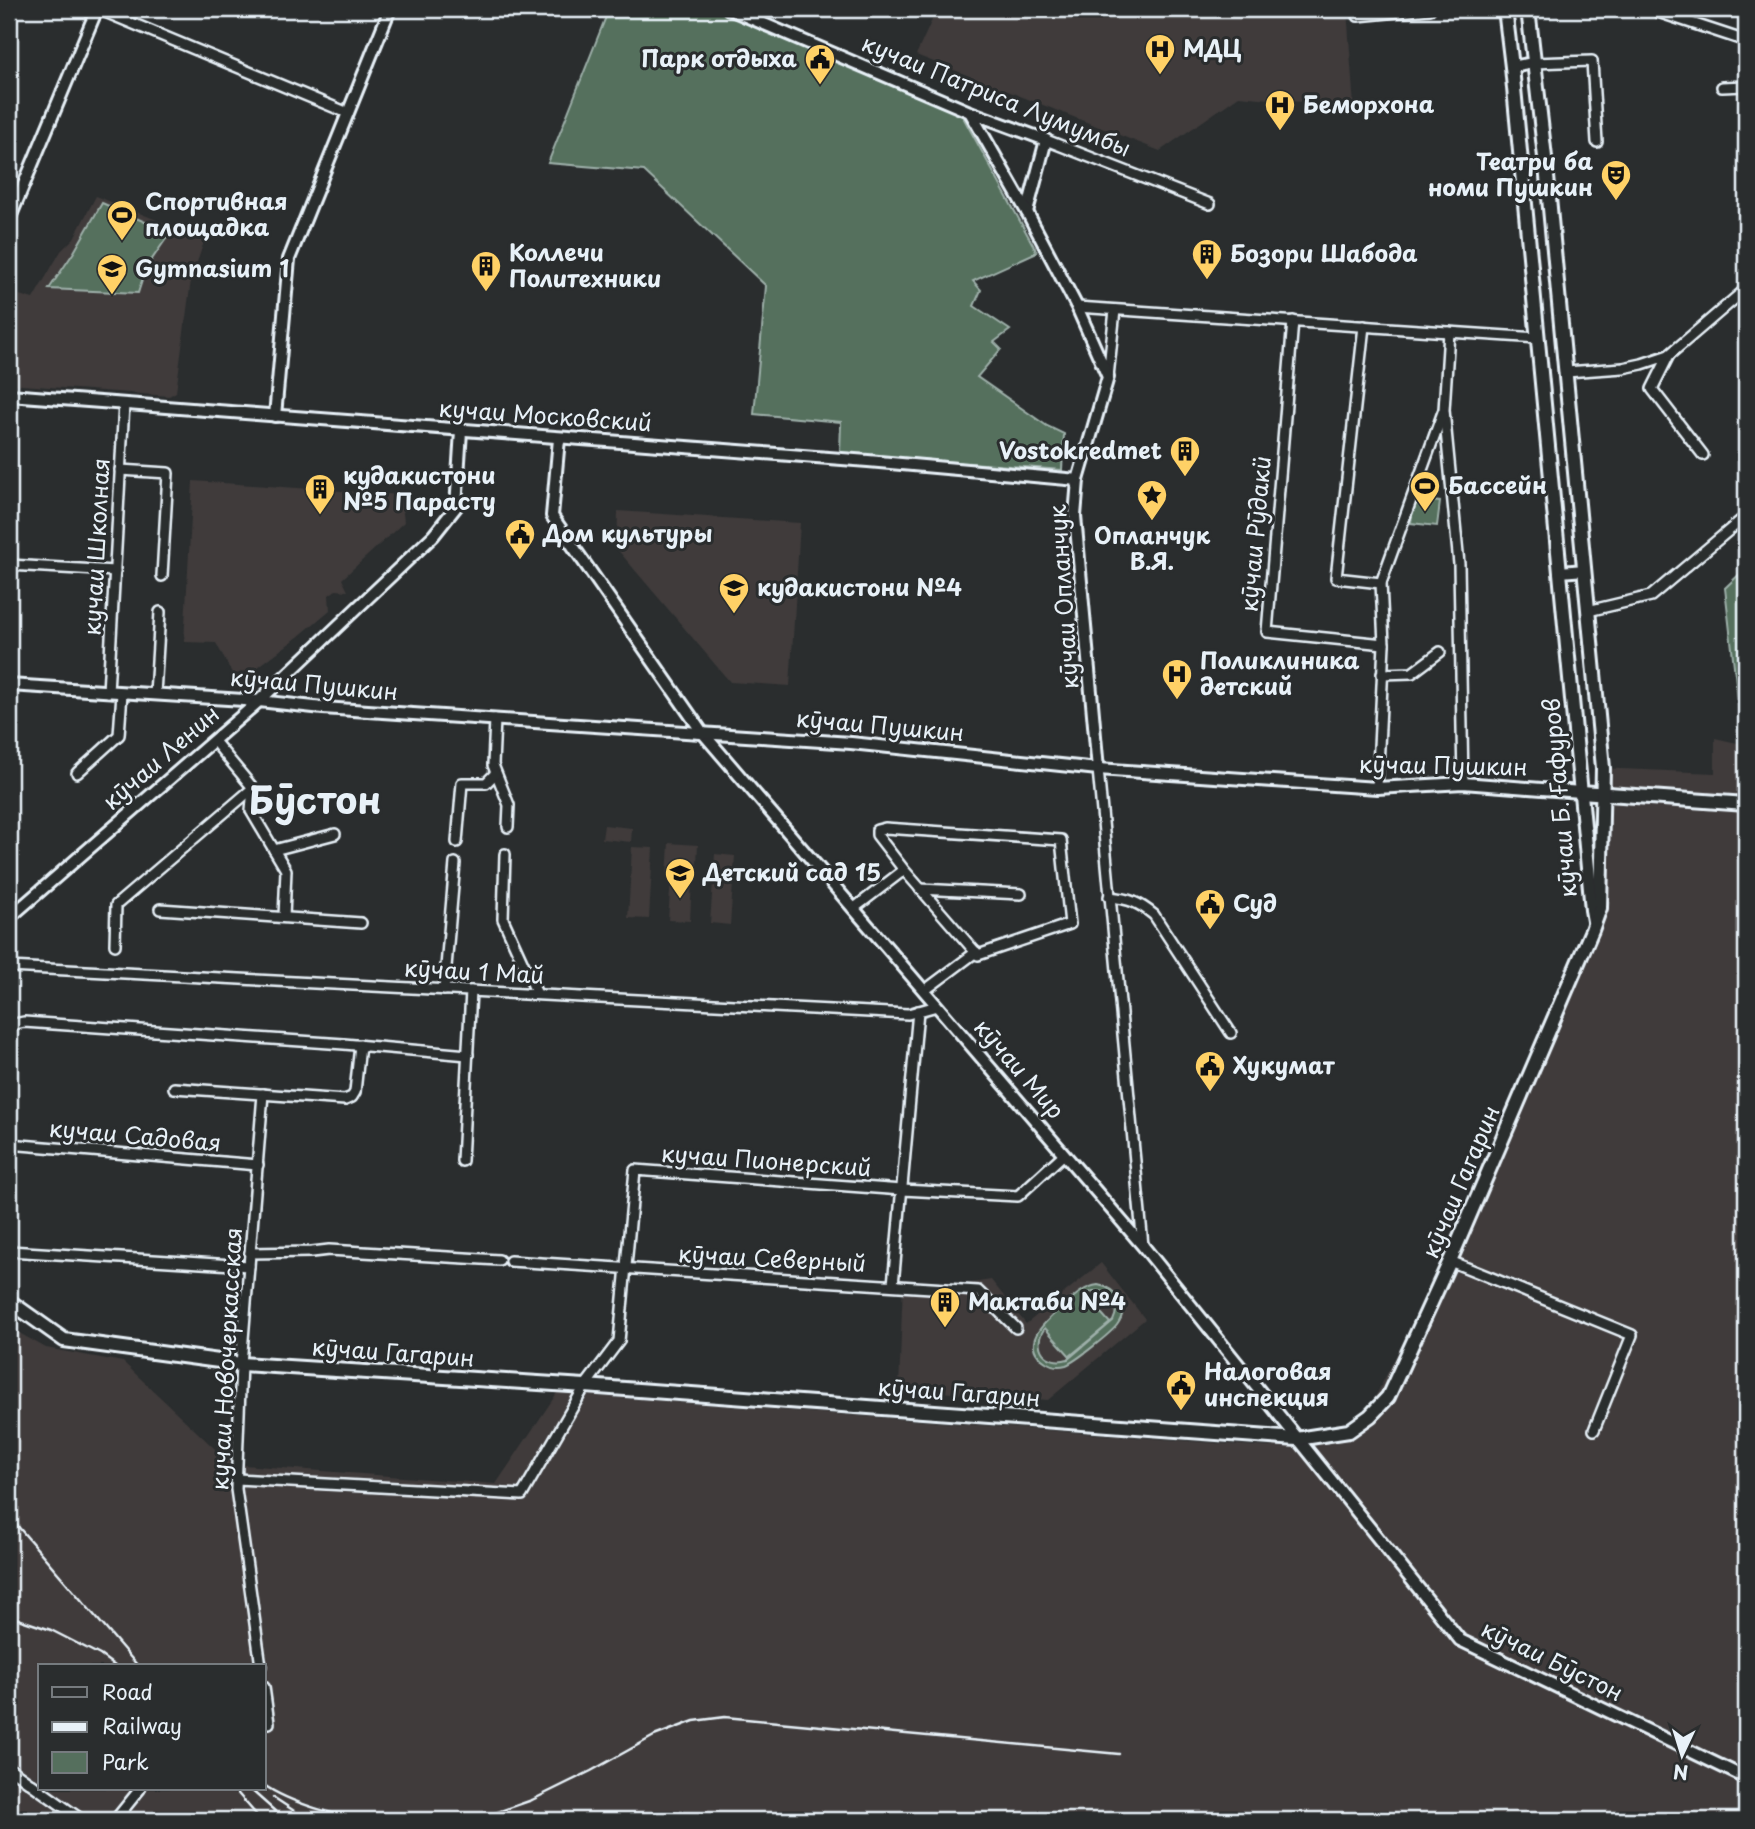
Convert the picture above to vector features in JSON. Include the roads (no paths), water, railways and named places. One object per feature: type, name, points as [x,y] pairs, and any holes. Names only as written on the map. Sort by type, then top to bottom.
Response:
[{"type":"main road","name":"кӯчаи Б. Ғафуров","points":[[1504,9],[1512,67],[1594,921]]},
{"type":"main road","name":"кӯчаи Б. Ғафуров","points":[[1528,9],[1546,166],[1603,768],[1600,908],[1594,921]]},
{"type":"main road","name":"кӯчаи Пушкин","points":[[1581,792],[1746,804]]},
{"type":"main road","name":"кӯчаи Гагарин","points":[[9,1301],[64,1340],[241,1364],[585,1386],[1297,1438],[1349,1431],[1370,1416],[1388,1396],[1450,1261],[1594,921]]},
{"type":"street","points":[[9,220],[98,9],[348,113]]},
{"type":"street","points":[[275,416],[289,258],[390,9]]},
{"type":"street","name":"кучаи Патриса Лумумбы","points":[[729,9],[970,112],[1210,204]]},
{"type":"street","points":[[1358,16],[1430,9]]},
{"type":"street","points":[[1656,9],[1658,12],[1746,41]]},
{"type":"street","points":[[1512,67],[1533,63],[1592,61],[1597,142]]},
{"type":"street","points":[[1722,87],[1746,86]]},
{"type":"street","points":[[970,112],[1077,307],[1108,377]]},
{"type":"street","points":[[1027,212],[1046,140]]},
{"type":"street","points":[[1566,372],[1623,368],[1669,355],[1746,289]]},
{"type":"street","points":[[1077,307],[1538,338]]},
{"type":"street","points":[[1108,377],[1115,310]]},
{"type":"street","name":"кӯчаи Рӯдакӣ","points":[[1293,321],[1267,632],[1384,644]]},
{"type":"street","points":[[1364,326],[1336,578],[1381,583]]},
{"type":"street","points":[[1449,332],[1444,410],[1459,564],[1463,783]]},
{"type":"street","points":[[1669,355],[1652,389],[1703,454]]},
{"type":"street","name":"кӯчаи Опланчук","points":[[1098,769],[1075,516],[1078,480],[1108,377]]},
{"type":"street","name":"кучаи Московский","points":[[9,395],[868,461],[1078,480]]},
{"type":"street","name":"кучаи Школная","points":[[108,692],[124,404]]},
{"type":"street","points":[[1377,788],[1384,644],[1381,583],[1444,410]]},
{"type":"street","name":"кӯчаи Ленин","points":[[9,918],[259,701],[433,536],[456,507],[461,431]]},
{"type":"street","points":[[559,439],[552,516],[702,732]]},
{"type":"street","points":[[120,470],[168,473],[162,576]]},
{"type":"street","points":[[1588,611],[1651,596],[1746,516]]},
{"type":"street","points":[[9,565],[115,571]]},
{"type":"street","points":[[1560,572],[1585,570]]},
{"type":"street","points":[[155,694],[160,612]]},
{"type":"street","points":[[1382,674],[1412,673],[1440,652]]},
{"type":"street","name":"кӯчаи Пушкин","points":[[9,685],[851,743],[1098,769],[1377,788],[1463,783],[1581,792]]},
{"type":"street","points":[[77,773],[119,735],[122,692]]},
{"type":"street","points":[[495,719],[493,765],[509,805],[508,827]]},
{"type":"street","name":"кӯчаи Мир","points":[[702,732],[1143,1246],[1297,1438]]},
{"type":"street","points":[[214,741],[253,788],[251,811],[286,870],[284,917]]},
{"type":"street","points":[[1098,769],[1143,1246]]},
{"type":"street","points":[[457,842],[463,783],[486,782],[495,774]]},
{"type":"street","points":[[115,945],[116,905],[253,788]]},
{"type":"street","points":[[885,828],[1061,840],[1070,924],[978,955],[920,889],[877,835],[877,831],[885,828]]},
{"type":"street","points":[[274,850],[335,834]]},
{"type":"street","points":[[505,853],[503,919],[537,994]]},
{"type":"street","points":[[444,989],[455,863]]},
{"type":"street","points":[[853,909],[904,870]]},
{"type":"street","points":[[920,889],[1021,894]]},
{"type":"street","points":[[1109,897],[1134,901],[1154,915],[1231,1033]]},
{"type":"street","points":[[160,909],[361,923]]},
{"type":"street","points":[[924,991],[976,952]]},
{"type":"street","name":"кӯчаи 1 Май","points":[[9,967],[908,1014],[937,1006]]},
{"type":"street","points":[[462,1161],[471,991]]},
{"type":"street","points":[[893,1285],[918,1011]]},
{"type":"street","points":[[9,1025],[24,1022],[468,1055]]},
{"type":"street","points":[[174,1088],[345,1100],[355,1092],[360,1045]]},
{"type":"street","name":"кучаи Новочеркасская","points":[[261,1664],[236,1489],[241,1364],[263,1094]]},
{"type":"street","name":"кучаи Садовая","points":[[9,1144],[258,1165]]},
{"type":"street","name":"кучаи Пионерский","points":[[237,1479],[522,1495],[585,1386],[620,1340],[635,1170],[1018,1196],[1064,1154]]},
{"type":"street","points":[[250,1253],[329,1250],[499,1261]]},
{"type":"street","points":[[9,1251],[249,1266]]},
{"type":"street","name":"кӯчаи Северный","points":[[510,1261],[978,1291],[1016,1328]]},
{"type":"street","points":[[1450,1261],[1632,1335],[1594,1430]]},
{"type":"street","name":"кӯчаи Бӯстон","points":[[1297,1438],[1460,1640],[1746,1778]]},
{"type":"street","points":[[266,1701],[269,1723]]},
{"type":"street","points":[[9,1768],[38,1789]]},
{"type":"street","points":[[40,1790],[82,1820]]},
{"type":"street","points":[[115,1820],[139,1790]]},
{"type":"railway","points":[[9,1516],[136,1664]]},
{"type":"railway","points":[[9,1616],[51,1630],[112,1664]]},
{"type":"railway","points":[[470,1820],[532,1800],[654,1736],[694,1721],[725,1717],[1119,1754]]},
{"type":"railway","points":[[266,1786],[315,1808],[370,1820]]},
{"type":"railway","points":[[235,1790],[261,1820]]},
{"type":"railway","points":[[251,1790],[285,1820]]},
{"type":"railway","points":[[273,1797],[308,1820]]},
{"type":"place","name":"МДЦ","points":[[1160,76]]},
{"type":"place","name":"Парк отдыха","points":[[820,86]]},
{"type":"place","name":"Беморхона","points":[[1280,132]]},
{"type":"place","name":"Театри ба номи Пушкин","points":[[1616,202]]},
{"type":"place","name":"Спортивная площадка","points":[[122,242]]},
{"type":"place","name":"Бозори Шабода","points":[[1207,281]]},
{"type":"place","name":"Коллечи Политехники","points":[[486,293]]},
{"type":"place","name":"Gymnasium 1","points":[[112,296]]},
{"type":"place","name":"Vostokredmet","points":[[1185,478]]},
{"type":"place","name":"Бассейн","points":[[1425,513]]},
{"type":"place","name":"кудакистони №5 Парасту","points":[[320,516]]},
{"type":"place","name":"Опланчук В.Я.","points":[[1152,522]]},
{"type":"place","name":"Дом культуры","points":[[520,561]]},
{"type":"place","name":"кудакистони №4","points":[[734,615]]},
{"type":"place","name":"Поликлиника детский","points":[[1177,701]]},
{"type":"place","name":"Детский сад 15","points":[[680,900]]},
{"type":"place","name":"Суд","points":[[1210,931]]},
{"type":"place","name":"Хукумат","points":[[1210,1093]]},
{"type":"place","name":"Мактаби №4","points":[[945,1329]]},
{"type":"place","name":"Налоговая инспекция","points":[[1181,1412]]},
{"type":"district","name":"Бӯстон","points":[[315,801]]}]
